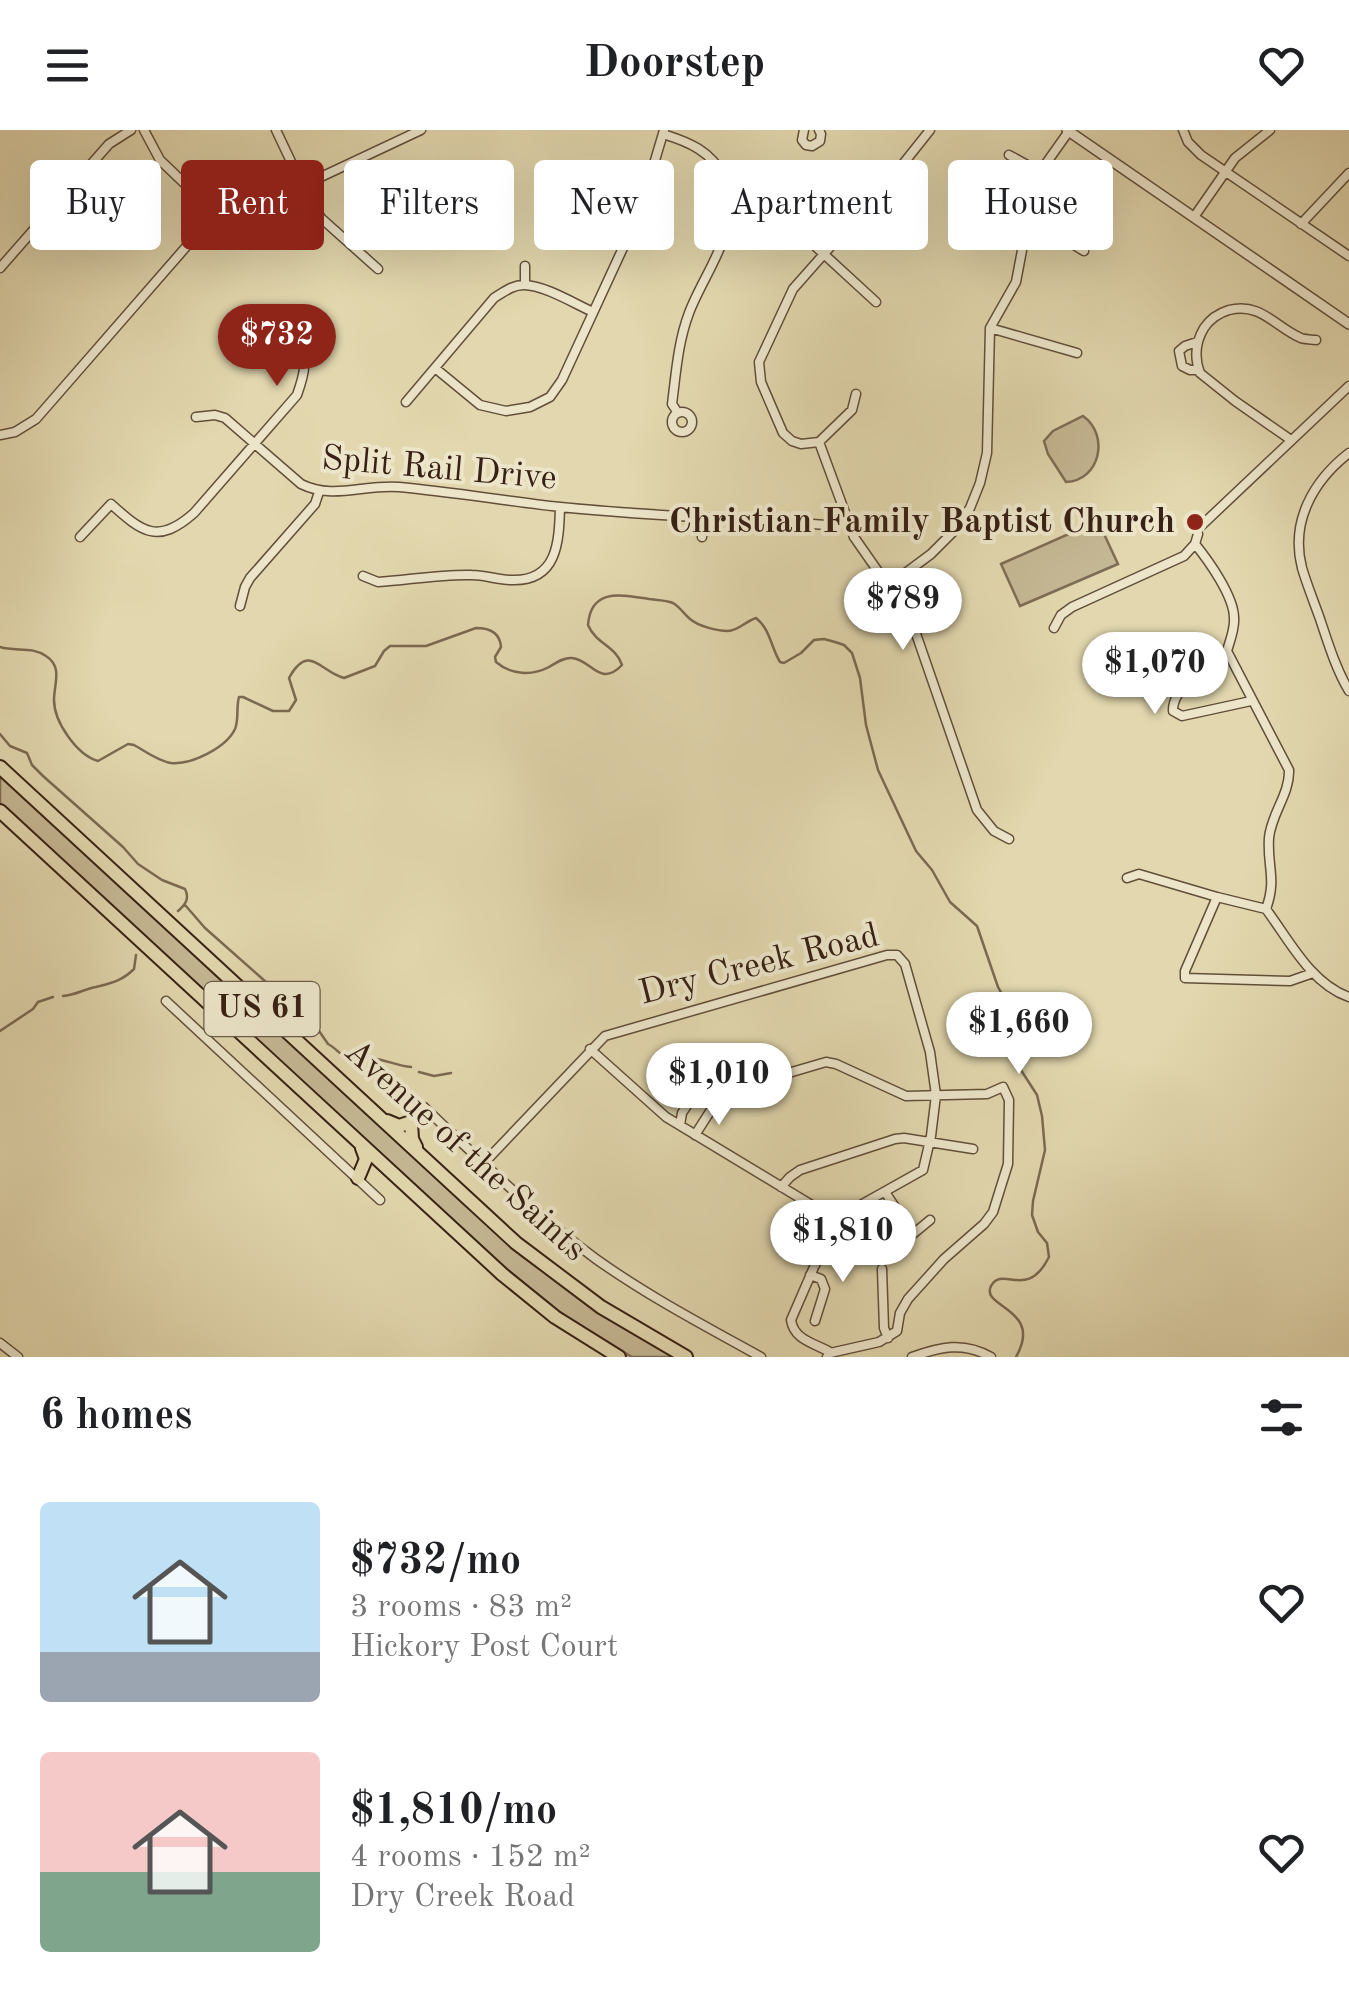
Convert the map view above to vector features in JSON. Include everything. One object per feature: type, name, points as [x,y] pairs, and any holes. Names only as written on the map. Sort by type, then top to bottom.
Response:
[{"type":"highway","name":"Avenue of the Saints","points":[[0,767],[498,1227],[558,1276],[686,1357]]},
{"type":"highway","name":"Avenue of the Saints","points":[[0,811],[529,1297],[619,1357]]},
{"type":"highway","points":[[382,1119],[399,1126],[410,1122],[419,1154]]},
{"type":"highway","points":[[358,1178],[366,1159],[359,1142]]},
{"type":"highway","points":[[358,1178],[374,1170],[394,1175]]},
{"type":"street","points":[[0,268],[109,144],[130,130]]},
{"type":"street","points":[[144,130],[160,160],[181,180]]},
{"type":"street","points":[[276,130],[290,160]]},
{"type":"street","points":[[324,176],[421,130]]},
{"type":"street","points":[[804,130],[802,140],[812,146],[820,141],[819,130]]},
{"type":"street","points":[[856,394],[852,410],[818,442],[801,444],[783,433],[761,382],[759,362],[792,289],[930,130]]},
{"type":"street","points":[[1048,160],[1068,130],[1349,324]]},
{"type":"street","points":[[1182,130],[1194,150],[1349,256]]},
{"type":"street","points":[[1194,217],[1236,158],[1270,130]]},
{"type":"street","points":[[655,160],[664,132],[688,141],[712,160]]},
{"type":"street","points":[[1009,155],[1018,160]]},
{"type":"street","points":[[1302,224],[1349,173]]},
{"type":"street","points":[[324,221],[378,269]]},
{"type":"street","points":[[0,435],[15,432],[36,419],[184,250]]},
{"type":"street","points":[[435,368],[480,404],[506,411],[530,407],[550,397],[562,380],[622,250]]},
{"type":"street","points":[[678,413],[672,404],[681,335],[718,250]]},
{"type":"street","points":[[821,250],[876,302]]},
{"type":"street","points":[[888,586],[931,554],[954,532],[970,508],[986,452],[990,328],[1016,282],[1023,250]]},
{"type":"street","points":[[525,266],[525,285]]},
{"type":"street","points":[[406,402],[494,298],[507,289],[525,285],[537,288],[593,312]]},
{"type":"street","points":[[1291,440],[1207,380],[1199,370],[1197,342],[1208,321],[1232,309],[1245,308],[1263,313],[1302,338],[1316,340]]},
{"type":"street","points":[[990,328],[1077,354]]},
{"type":"street","points":[[111,504],[135,526],[149,532],[182,524],[297,395],[304,376],[300,349],[292,342],[268,335]]},
{"type":"street","points":[[1197,342],[1185,346],[1178,357],[1182,366],[1199,370]]},
{"type":"street","points":[[304,369],[316,368]]},
{"type":"street","points":[[1054,628],[1061,614],[1184,556],[1198,534],[1349,386]]},
{"type":"street","name":"Split Rail Drive","points":[[196,417],[225,418],[301,484],[320,492],[392,487],[560,507],[829,525],[846,519]]},
{"type":"street","points":[[818,442],[854,537],[913,625],[977,810],[994,831],[1009,840]]},
{"type":"street","points":[[1349,454],[1320,482],[1302,514],[1298,533],[1301,565],[1349,691]]},
{"type":"street","points":[[80,537],[111,504],[114,491]]},
{"type":"street","points":[[240,606],[250,578],[315,504],[320,492]]},
{"type":"street","points":[[364,576],[378,582],[472,575],[530,578],[548,566],[557,552],[560,507]]},
{"type":"street","points":[[702,537],[704,516]]},
{"type":"street","points":[[1288,522],[1300,525]]},
{"type":"street","points":[[1198,534],[1206,558],[1234,608],[1234,627],[1227,651],[1204,666],[1178,694],[1172,703],[1173,710],[1182,716],[1252,700]]},
{"type":"street","points":[[1227,651],[1290,776],[1269,839],[1273,890],[1266,909]]},
{"type":"street","points":[[1128,878],[1139,874],[1266,909],[1313,974],[1349,997]]},
{"type":"street","points":[[1217,898],[1184,970],[1185,978],[1290,981],[1313,974]]},
{"type":"street","name":"Dry Creek Road","points":[[484,1164],[604,1036],[897,955],[906,964],[930,1052],[936,1095],[930,1144],[923,1170],[838,1220]]},
{"type":"street","points":[[166,1001],[380,1200]]},
{"type":"street","points":[[590,1049],[680,1126],[781,1188],[838,1220],[791,1320],[801,1338],[829,1355],[888,1338],[896,1331],[908,1300],[944,1259],[989,1219],[1008,1164],[1009,1100],[1003,1087],[987,1094],[906,1096],[826,1062],[727,1090],[695,1135]]},
{"type":"street","points":[[680,1126],[682,1113],[702,1082]]},
{"type":"street","points":[[410,1122],[424,1108],[562,1232],[609,1268],[760,1357]]},
{"type":"street","points":[[781,1188],[800,1170],[895,1139],[974,1149]]},
{"type":"street","points":[[885,1192],[913,1234]]},
{"type":"street","points":[[895,1250],[930,1220]]},
{"type":"street","points":[[882,1269],[884,1328],[888,1338]]},
{"type":"street","points":[[810,1275],[821,1279],[825,1288],[815,1320]]},
{"type":"street","points":[[0,1343],[18,1357]]},
{"type":"street","points":[[912,1357],[947,1346],[974,1349],[991,1357]]},
{"type":"shaded area","points":[[1083,416],[1097,434],[1097,456],[1087,474],[1066,482],[1044,441],[1053,431]]},
{"type":"shaded area","points":[[1098,521],[1118,564],[1020,606],[1001,564]]},
{"type":"shaded area","points":[[0,773],[465,1205],[677,1357],[632,1357],[566,1317],[504,1267],[0,804]]},
{"type":"waterway","points":[[0,647],[35,651],[51,660],[56,671],[54,700],[58,718],[75,745],[90,758],[98,761],[128,744],[156,758],[179,763],[198,758],[224,743],[236,725],[239,697],[273,711],[289,711],[296,700],[289,678],[303,662],[315,662],[344,678],[375,666],[390,646],[426,646],[476,628],[496,635],[501,647],[496,662],[515,672],[536,672],[569,658],[608,674],[622,665],[588,625],[595,604],[610,596],[670,602],[693,622],[719,630],[732,631],[756,618],[784,663],[814,640],[844,645],[852,653],[860,678],[866,725],[878,770],[916,851],[950,902],[977,926],[1009,1007],[1019,1067],[1037,1095],[1045,1150],[1032,1215],[1047,1243],[1049,1257],[1032,1277],[996,1281],[990,1293],[1022,1328],[1023,1341],[1016,1357]]},
{"type":"waterway","points":[[0,734],[10,746],[27,753],[32,765],[138,864],[185,889],[186,902],[178,911]]},
{"type":"waterway","points":[[185,905],[344,1056],[411,1067]]},
{"type":"waterway","points":[[63,996],[121,979],[134,969],[136,955]]},
{"type":"waterway","points":[[0,1031],[38,1002],[53,997]]},
{"type":"waterway","points":[[419,1072],[434,1076],[451,1073]]},
{"type":"place","name":"Christian Family Baptist Church","points":[[1195,522]]}]
